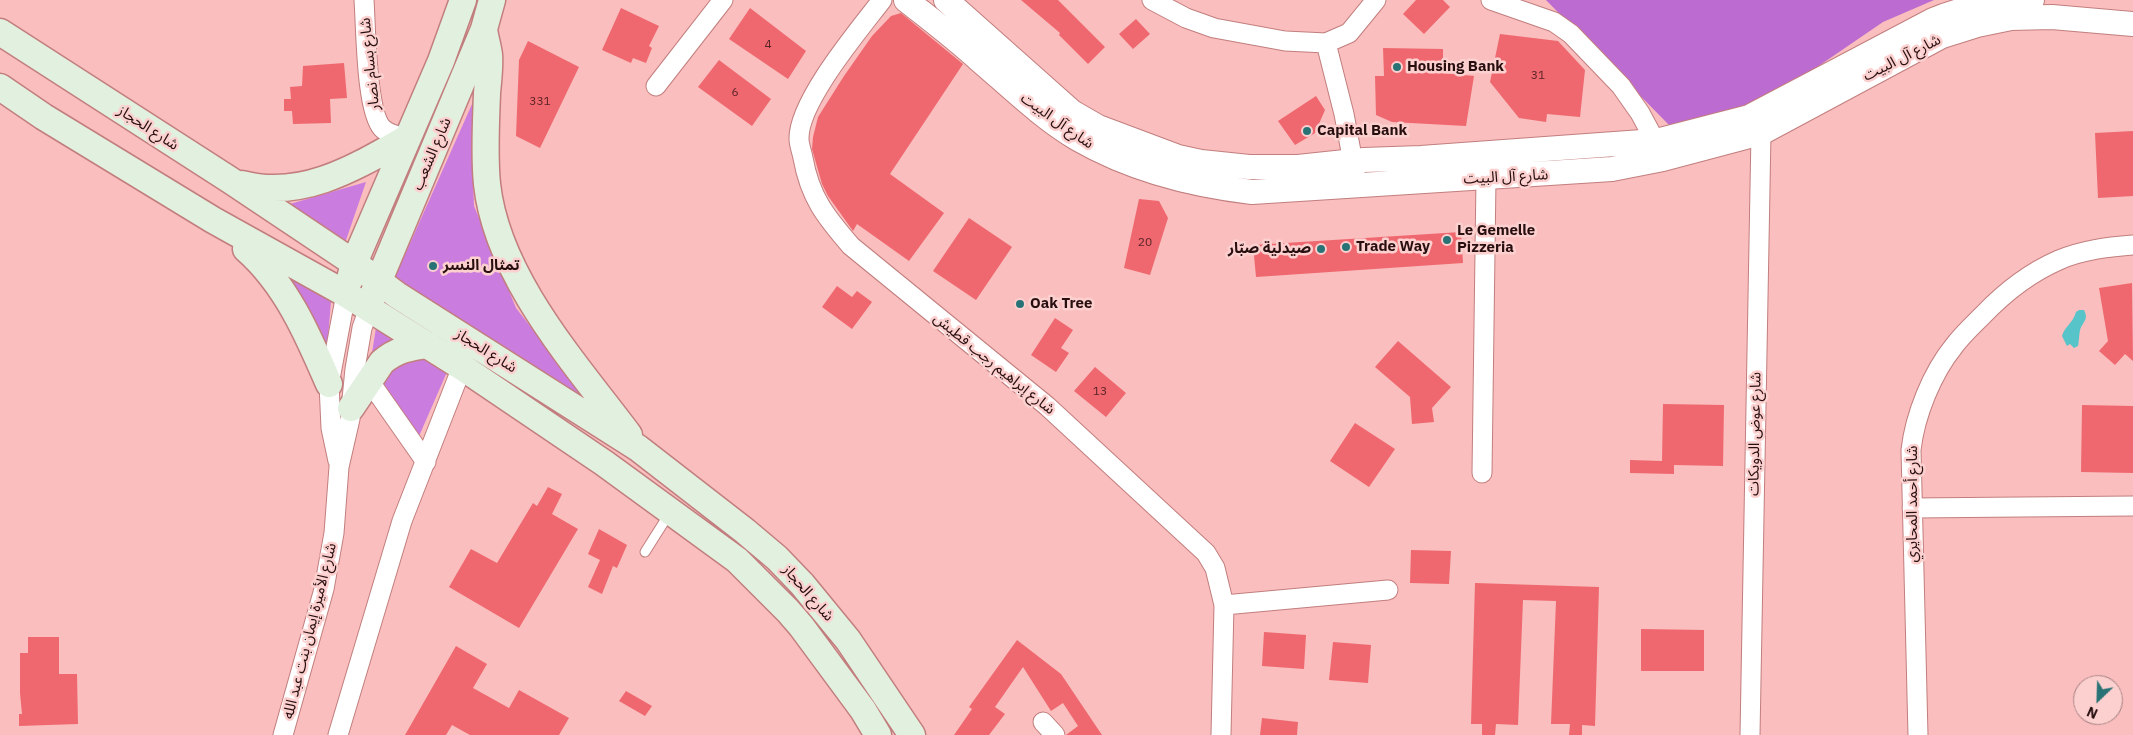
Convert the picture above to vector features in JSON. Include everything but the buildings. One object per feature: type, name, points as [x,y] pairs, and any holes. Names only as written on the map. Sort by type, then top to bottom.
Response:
[{"type":"main road","name":"شارع الشعب","points":[[346,294],[354,263],[442,61],[463,0]]},
{"type":"main road","name":"شارع الشعب","points":[[369,308],[378,281],[484,29],[492,0]]},
{"type":"main road","points":[[484,29],[489,57],[487,185],[491,210],[501,238],[517,277],[542,318],[638,448]]},
{"type":"main road","name":"شارع الحجاز","points":[[0,32],[230,180],[354,263],[397,296],[638,448],[745,531],[777,558],[802,584],[848,640],[912,735]]},
{"type":"main road","name":"شارع الحجاز","points":[[0,87],[44,117],[213,220],[346,294],[428,345],[589,452],[737,560],[788,611],[857,703],[878,735]]},
{"type":"main road","points":[[230,180],[256,187],[282,189],[308,186],[357,166],[407,138]]},
{"type":"main road","points":[[213,220],[266,268],[309,335],[329,384]]},
{"type":"main road","points":[[351,408],[382,362],[388,357],[402,349],[428,345]]},
{"type":"street","name":"شارع بسام نصار","points":[[364,0],[373,112],[384,130],[392,135],[407,138]]},
{"type":"street","points":[[656,86],[722,0]]},
{"type":"street","name":"شارع إبراهيم رجب قطيش","points":[[882,0],[816,92],[806,112],[799,138],[807,182],[827,218],[851,246],[1047,406],[1206,553],[1215,568],[1224,605],[1221,735]]},
{"type":"street","name":"شارع آل البيت","points":[[906,0],[963,45],[1034,107],[1076,137],[1120,160],[1169,177],[1232,190],[1252,192],[1612,169],[1749,117],[1933,20],[1950,13],[1971,7],[2010,1],[2032,0]]},
{"type":"street","name":"شارع آل البيت","points":[[946,0],[1072,112],[1098,126],[1152,148],[1200,162],[1249,167],[1298,167],[1354,161],[1660,150],[1761,133],[1942,36],[1977,25],[2011,18],[2052,17],[2133,24]]},
{"type":"street","points":[[1152,0],[1186,18],[1214,28],[1285,41],[1326,43],[1350,33],[1376,0]]},
{"type":"street","points":[[1491,0],[1554,22],[1571,34],[1622,86],[1660,150]]},
{"type":"street","points":[[2051,0],[2133,10]]},
{"type":"street","points":[[1326,43],[1354,161],[1357,186]]},
{"type":"street","name":"شارع عوض الدويكات","points":[[1750,735],[1761,133]]},
{"type":"street","points":[[1482,473],[1486,178]]},
{"type":"street","name":"شارع أحمد المحايري","points":[[1918,735],[1911,450],[1913,434],[1924,401],[1944,360],[1954,345],[2021,280],[2042,267],[2078,253],[2101,248],[2133,246]]},
{"type":"street","name":"شارع الأميرة إيمان بنت عبد الله","points":[[339,467],[332,428],[329,384],[346,294]]},
{"type":"street","name":"شارع الأميرة إيمان بنت عبد الله","points":[[283,735],[324,589],[334,533],[339,467],[345,446],[360,336],[369,308]]},
{"type":"street","points":[[338,735],[402,521],[462,367]]},
{"type":"street","points":[[370,382],[426,462]]},
{"type":"street","points":[[1912,508],[2133,506]]},
{"type":"street","points":[[1224,605],[1388,590]]},
{"type":"lane","points":[[645,552],[670,512]]},
{"type":"shaded area","points":[[1546,0],[1934,0],[1883,22],[1741,119],[1670,126]]},
{"type":"shaded area","points":[[477,93],[472,150],[474,206],[516,308],[596,411],[395,277]]},
{"type":"shaded area","points":[[366,182],[345,243],[283,206]]},
{"type":"shaded area","points":[[276,268],[331,301],[327,351],[314,318]]},
{"type":"shaded area","points":[[376,328],[395,340],[371,359]]},
{"type":"shaded area","points":[[420,355],[447,372],[416,443],[380,391],[387,377],[399,363]]},
{"type":"water","points":[[2079,310],[2084,310],[2086,318],[2080,330],[2078,346],[2074,348],[2070,344],[2067,346],[2062,336]]},
{"type":"place","name":"Housing Bank","points":[[1397,67]]},
{"type":"place","name":"Capital Bank","points":[[1307,131]]},
{"type":"place","name":"Le Gemelle Pizzeria","points":[[1447,240]]},
{"type":"place","name":"Trade Way","points":[[1346,247]]},
{"type":"place","name":"صيدلية صبّار","points":[[1321,249]]},
{"type":"place","name":"تمثال النسر","points":[[433,266]]},
{"type":"place","name":"Oak Tree","points":[[1020,304]]}]
